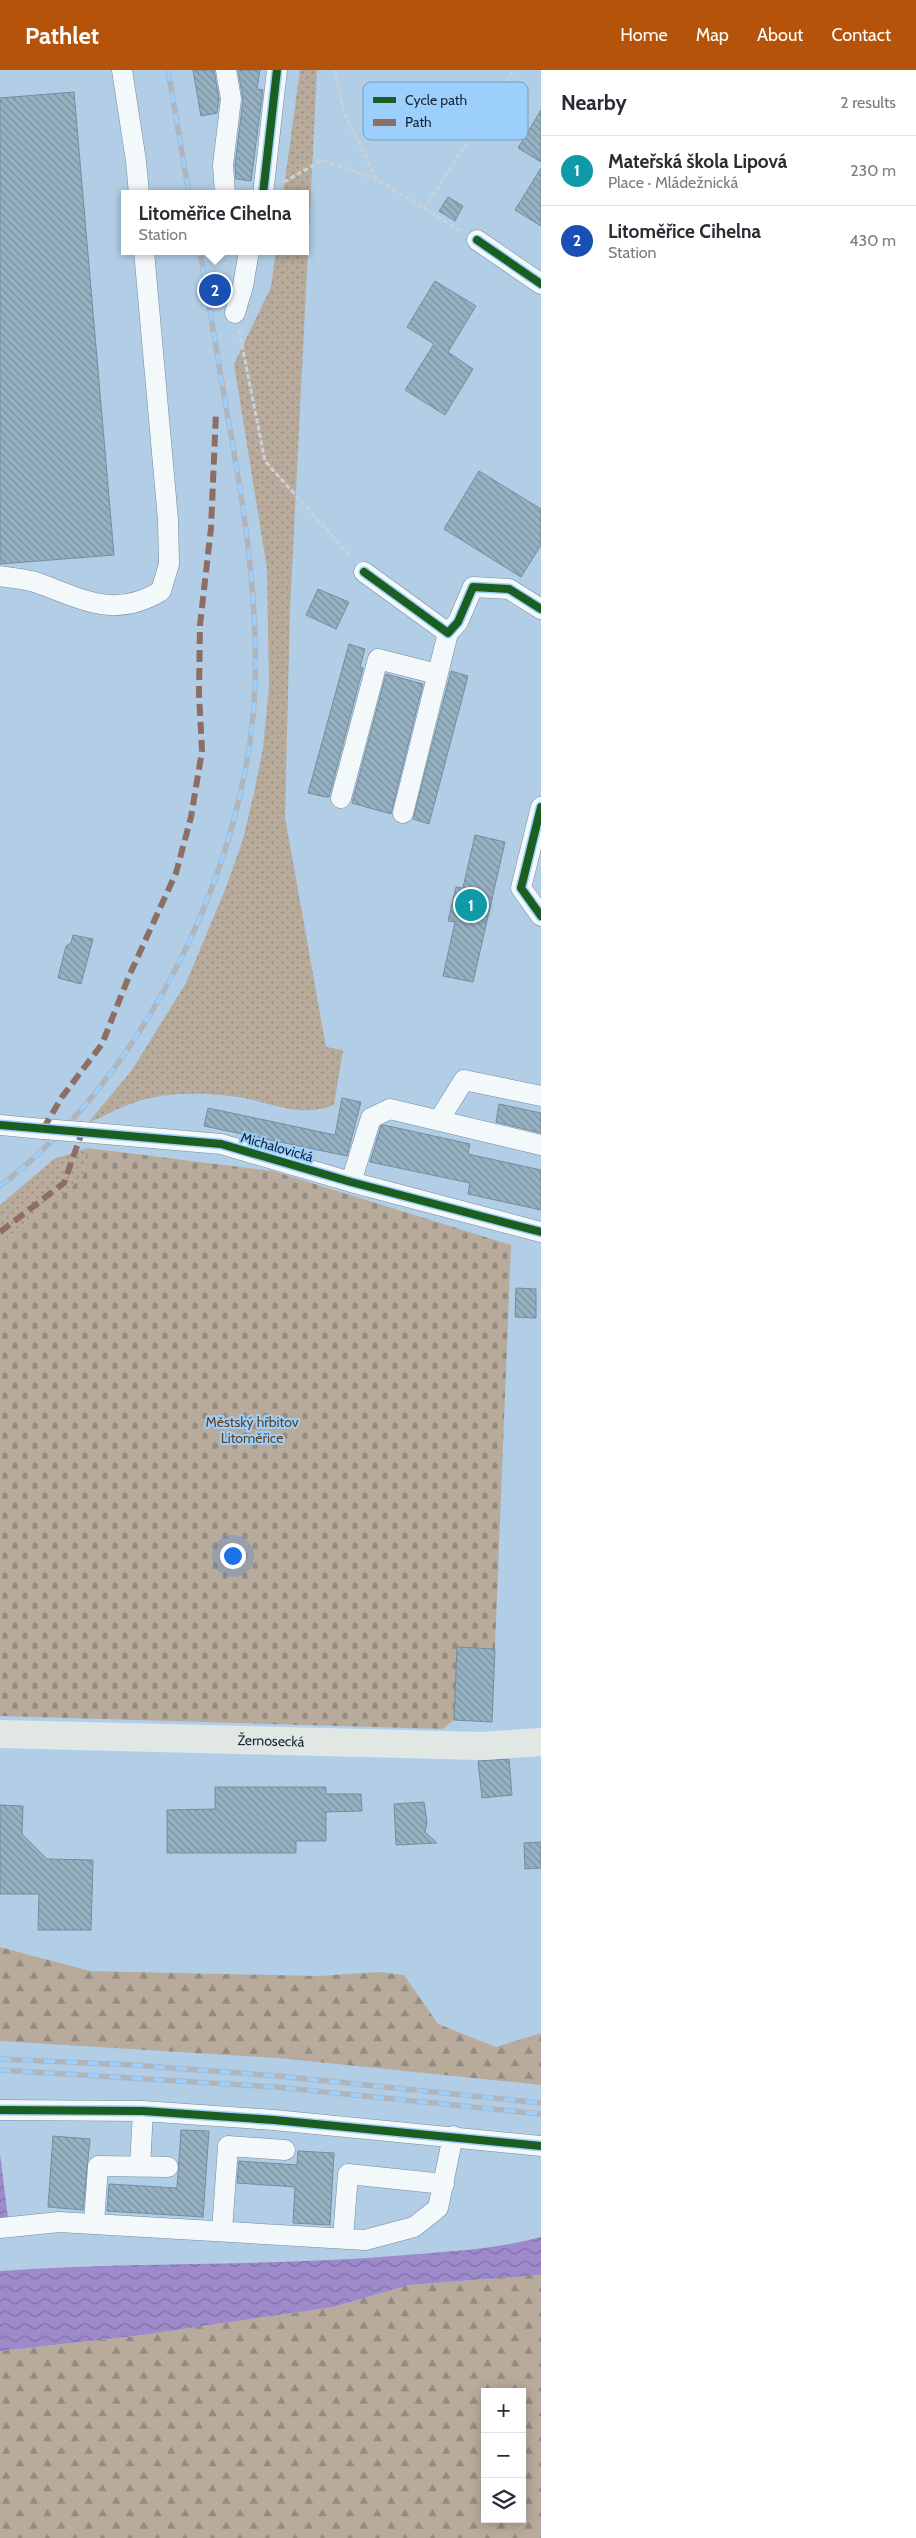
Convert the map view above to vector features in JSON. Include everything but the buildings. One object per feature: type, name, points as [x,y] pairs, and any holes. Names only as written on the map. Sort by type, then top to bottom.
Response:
[{"type":"main road","name":"Žernosecká","points":[[0,1734],[482,1746],[541,1742]]},
{"type":"street","points":[[122,70],[139,190]]},
{"type":"street","points":[[225,190],[223,166],[231,99],[226,70]]},
{"type":"street","points":[[263,190],[278,70]]},
{"type":"street","points":[[477,240],[541,284]]},
{"type":"street","points":[[0,576],[33,582],[75,599],[114,606],[142,602],[161,591],[169,564],[168,520],[144,255]]},
{"type":"street","points":[[235,313],[243,286],[248,255]]},
{"type":"street","points":[[364,572],[448,633]]},
{"type":"street","points":[[403,813],[448,633],[458,622],[473,587],[509,589],[541,609]]},
{"type":"street","points":[[341,798],[378,659],[437,674]]},
{"type":"street","points":[[541,807],[521,888],[541,916]]},
{"type":"street","points":[[439,1120],[464,1080],[541,1096]]},
{"type":"street","points":[[351,1182],[371,1118],[390,1109],[541,1145]]},
{"type":"street","name":"Michalovická","points":[[0,1125],[221,1144],[351,1182],[541,1232]]},
{"type":"street","points":[[0,2110],[143,2111],[452,2136],[541,2146]]},
{"type":"street","points":[[140,2167],[143,2111]]},
{"type":"street","points":[[0,2228],[60,2222],[364,2240],[414,2227],[438,2208],[452,2136]]},
{"type":"street","points":[[222,2231],[228,2146],[285,2150]]},
{"type":"street","points":[[94,2224],[98,2166],[168,2167]]},
{"type":"street","points":[[343,2238],[348,2174],[444,2184]]},
{"type":"path","points":[[335,70],[343,110],[376,179]]},
{"type":"path","points":[[506,82],[514,70]]},
{"type":"path","points":[[424,210],[469,140]]},
{"type":"path","points":[[282,184],[322,160],[376,179],[403,194],[424,210],[477,240]]},
{"type":"path","points":[[235,313],[265,461],[364,572]]},
{"type":"green space","points":[[300,70],[317,70],[309,230],[309,190],[284,190]]},
{"type":"green space","points":[[275,255],[308,255],[290,610],[285,817],[326,1047],[343,1050],[334,1105],[322,1109],[299,1110],[230,1096],[172,1095],[130,1104],[88,1123],[132,1070],[186,983],[225,890],[243,839],[254,793],[263,748],[269,688],[267,569],[234,364],[271,287]]},
{"type":"green space","points":[[87,1148],[83,1177],[0,1244],[0,1205],[54,1159]]},
{"type":"green space","name":"Městský hřbitov Litoměřice","points":[[87,1148],[273,1171],[511,1245],[492,1722],[454,1720],[442,1729],[0,1716],[0,1244],[83,1177]]},
{"type":"green space","points":[[0,1947],[90,1971],[318,1976],[379,1972],[404,1975],[438,2024],[496,2047],[541,2033],[541,2085],[278,2058],[0,2041]]},
{"type":"green space","points":[[541,2275],[541,2538],[0,2538],[0,2351],[135,2336],[333,2307],[409,2285]]},
{"type":"water","points":[[0,2154],[8,2218],[0,2218]]},
{"type":"water","points":[[541,2237],[541,2275],[409,2285],[333,2307],[135,2336],[0,2351],[0,2271],[101,2266],[355,2259],[474,2249]]},
{"type":"railway","points":[[168,70],[188,190]]},
{"type":"railway","points":[[0,1186],[52,1141],[100,1087],[142,1027],[179,963],[209,895],[232,825],[248,755],[255,686],[252,581],[238,477],[201,255]]},
{"type":"railway","points":[[0,2059],[133,2065],[278,2076],[541,2103]]},
{"type":"railway","points":[[0,2070],[276,2087],[541,2114]]},
{"type":"marked path","points":[[43,1129],[62,1097],[102,1044],[129,976],[176,873],[191,817],[202,751],[199,694],[200,625],[211,528],[216,412]]},
{"type":"marked path","points":[[0,1232],[64,1183],[82,1132]]},
{"type":"cycle path","points":[[263,190],[277,70]]},
{"type":"cycle path","points":[[477,240],[541,284]]},
{"type":"cycle path","points":[[364,572],[448,633],[458,622],[473,587],[509,589],[541,609]]},
{"type":"cycle path","points":[[541,807],[521,888],[541,916]]},
{"type":"cycle path","points":[[0,1125],[221,1144],[351,1182],[541,1232]]},
{"type":"cycle path","points":[[0,2110],[143,2111],[274,2120],[541,2146]]},
{"type":"place","name":"Litoměřice Cihelna","points":[[215,290]]},
{"type":"place","name":"Mateřská škola Lipová","points":[[471,905]]}]
